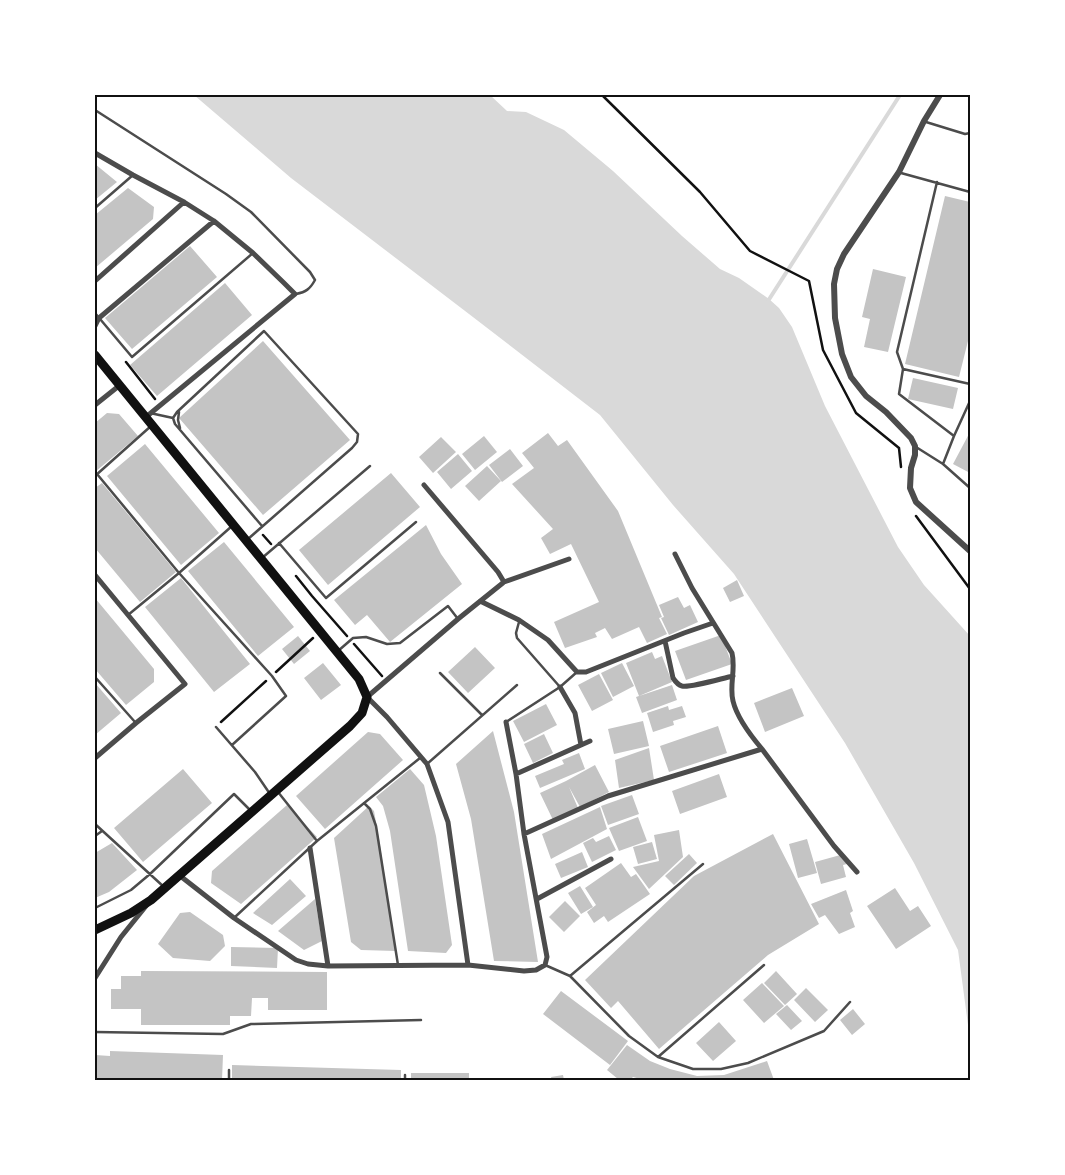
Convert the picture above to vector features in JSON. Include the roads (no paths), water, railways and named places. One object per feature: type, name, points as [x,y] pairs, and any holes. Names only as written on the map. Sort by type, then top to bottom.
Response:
[{"type":"highway","points":[[95,355],[148,415],[152,425],[359,679],[367,697],[362,712],[350,726],[151,900],[131,913],[95,930]]},
{"type":"street","points":[[940,95],[924,121],[899,172],[844,254],[837,269],[834,284],[834,318],[842,354],[851,377],[866,396],[886,412],[915,446],[910,488],[916,502],[970,551]]},
{"type":"street","points":[[95,153],[184,202],[214,221],[253,253],[295,294],[148,415]]},
{"type":"street","points":[[95,281],[184,202]]},
{"type":"street","points":[[95,326],[97,316],[214,221]]},
{"type":"street","points":[[95,405],[120,385]]},
{"type":"street","points":[[424,485],[498,572],[504,582]]},
{"type":"street","points":[[675,554],[692,588],[732,653],[734,662],[733,701],[741,719],[753,738],[834,846],[857,872]]},
{"type":"street","points":[[468,965],[448,822],[427,764],[387,717],[367,697],[504,582],[570,559]]},
{"type":"street","points":[[95,575],[185,684],[95,758]]},
{"type":"street","points":[[480,601],[519,620],[548,640],[577,672],[586,672],[713,623]]},
{"type":"street","points":[[665,641],[673,678],[676,683],[682,686],[691,686],[733,676]]},
{"type":"street","points":[[560,687],[576,713],[581,746]]},
{"type":"street","points":[[179,875],[234,918],[296,960],[308,964],[328,966],[468,965],[524,971],[536,970],[545,965],[547,957],[524,834],[516,774],[506,722]]},
{"type":"street","points":[[516,774],[590,741]]},
{"type":"street","points":[[524,834],[608,796],[762,749]]},
{"type":"street","points":[[310,848],[328,966]]},
{"type":"street","points":[[537,899],[611,859]]},
{"type":"street","points":[[95,978],[121,937],[151,900]]},
{"type":"lane","points":[[95,110],[251,212],[310,272],[315,280],[305,292],[295,294]]},
{"type":"lane","points":[[924,121],[970,134]]},
{"type":"lane","points":[[899,172],[970,192]]},
{"type":"lane","points":[[95,208],[132,175]]},
{"type":"lane","points":[[937,182],[897,352],[903,369],[898,394],[954,436]]},
{"type":"lane","points":[[97,316],[132,357],[253,253]]},
{"type":"lane","points":[[246,541],[352,448],[357,442],[358,434],[264,331],[180,410],[174,418],[175,424],[262,526]]},
{"type":"lane","points":[[903,369],[970,384]]},
{"type":"lane","points":[[943,464],[970,401]]},
{"type":"lane","points":[[180,410],[178,420],[181,431]]},
{"type":"lane","points":[[148,415],[174,418]]},
{"type":"lane","points":[[152,425],[96,475],[179,573],[272,676],[286,696],[232,745]]},
{"type":"lane","points":[[915,446],[943,464],[970,488]]},
{"type":"lane","points":[[261,559],[370,466]]},
{"type":"lane","points":[[279,543],[326,598],[416,522]]},
{"type":"lane","points":[[128,615],[233,525]]},
{"type":"lane","points":[[337,652],[353,638],[366,637],[387,644],[400,643],[448,606],[458,620]]},
{"type":"lane","points":[[519,620],[516,633],[517,638],[560,687]]},
{"type":"lane","points":[[506,722],[560,687],[577,672]]},
{"type":"lane","points":[[440,673],[482,715]]},
{"type":"lane","points":[[95,677],[136,723]]},
{"type":"lane","points":[[427,764],[517,685]]},
{"type":"lane","points":[[216,727],[317,841]]},
{"type":"lane","points":[[234,918],[317,841],[421,757]]},
{"type":"lane","points":[[95,908],[131,890],[234,794],[252,812]]},
{"type":"lane","points":[[364,803],[370,809],[376,826],[398,965]]},
{"type":"lane","points":[[95,824],[165,887]]},
{"type":"lane","points":[[95,836],[102,830]]},
{"type":"lane","points":[[570,976],[703,864]]},
{"type":"lane","points":[[545,965],[570,976],[629,1036],[658,1057],[693,1068],[721,1069],[748,1063],[824,1031],[850,1002]]},
{"type":"lane","points":[[658,1057],[764,965]]},
{"type":"lane","points":[[95,1032],[223,1034],[251,1024],[421,1020]]},
{"type":"lane","points":[[229,1070],[229,1080]]},
{"type":"lane","points":[[405,1080],[406,1075]]},
{"type":"waterway","points":[[768,301],[900,95]]}]
